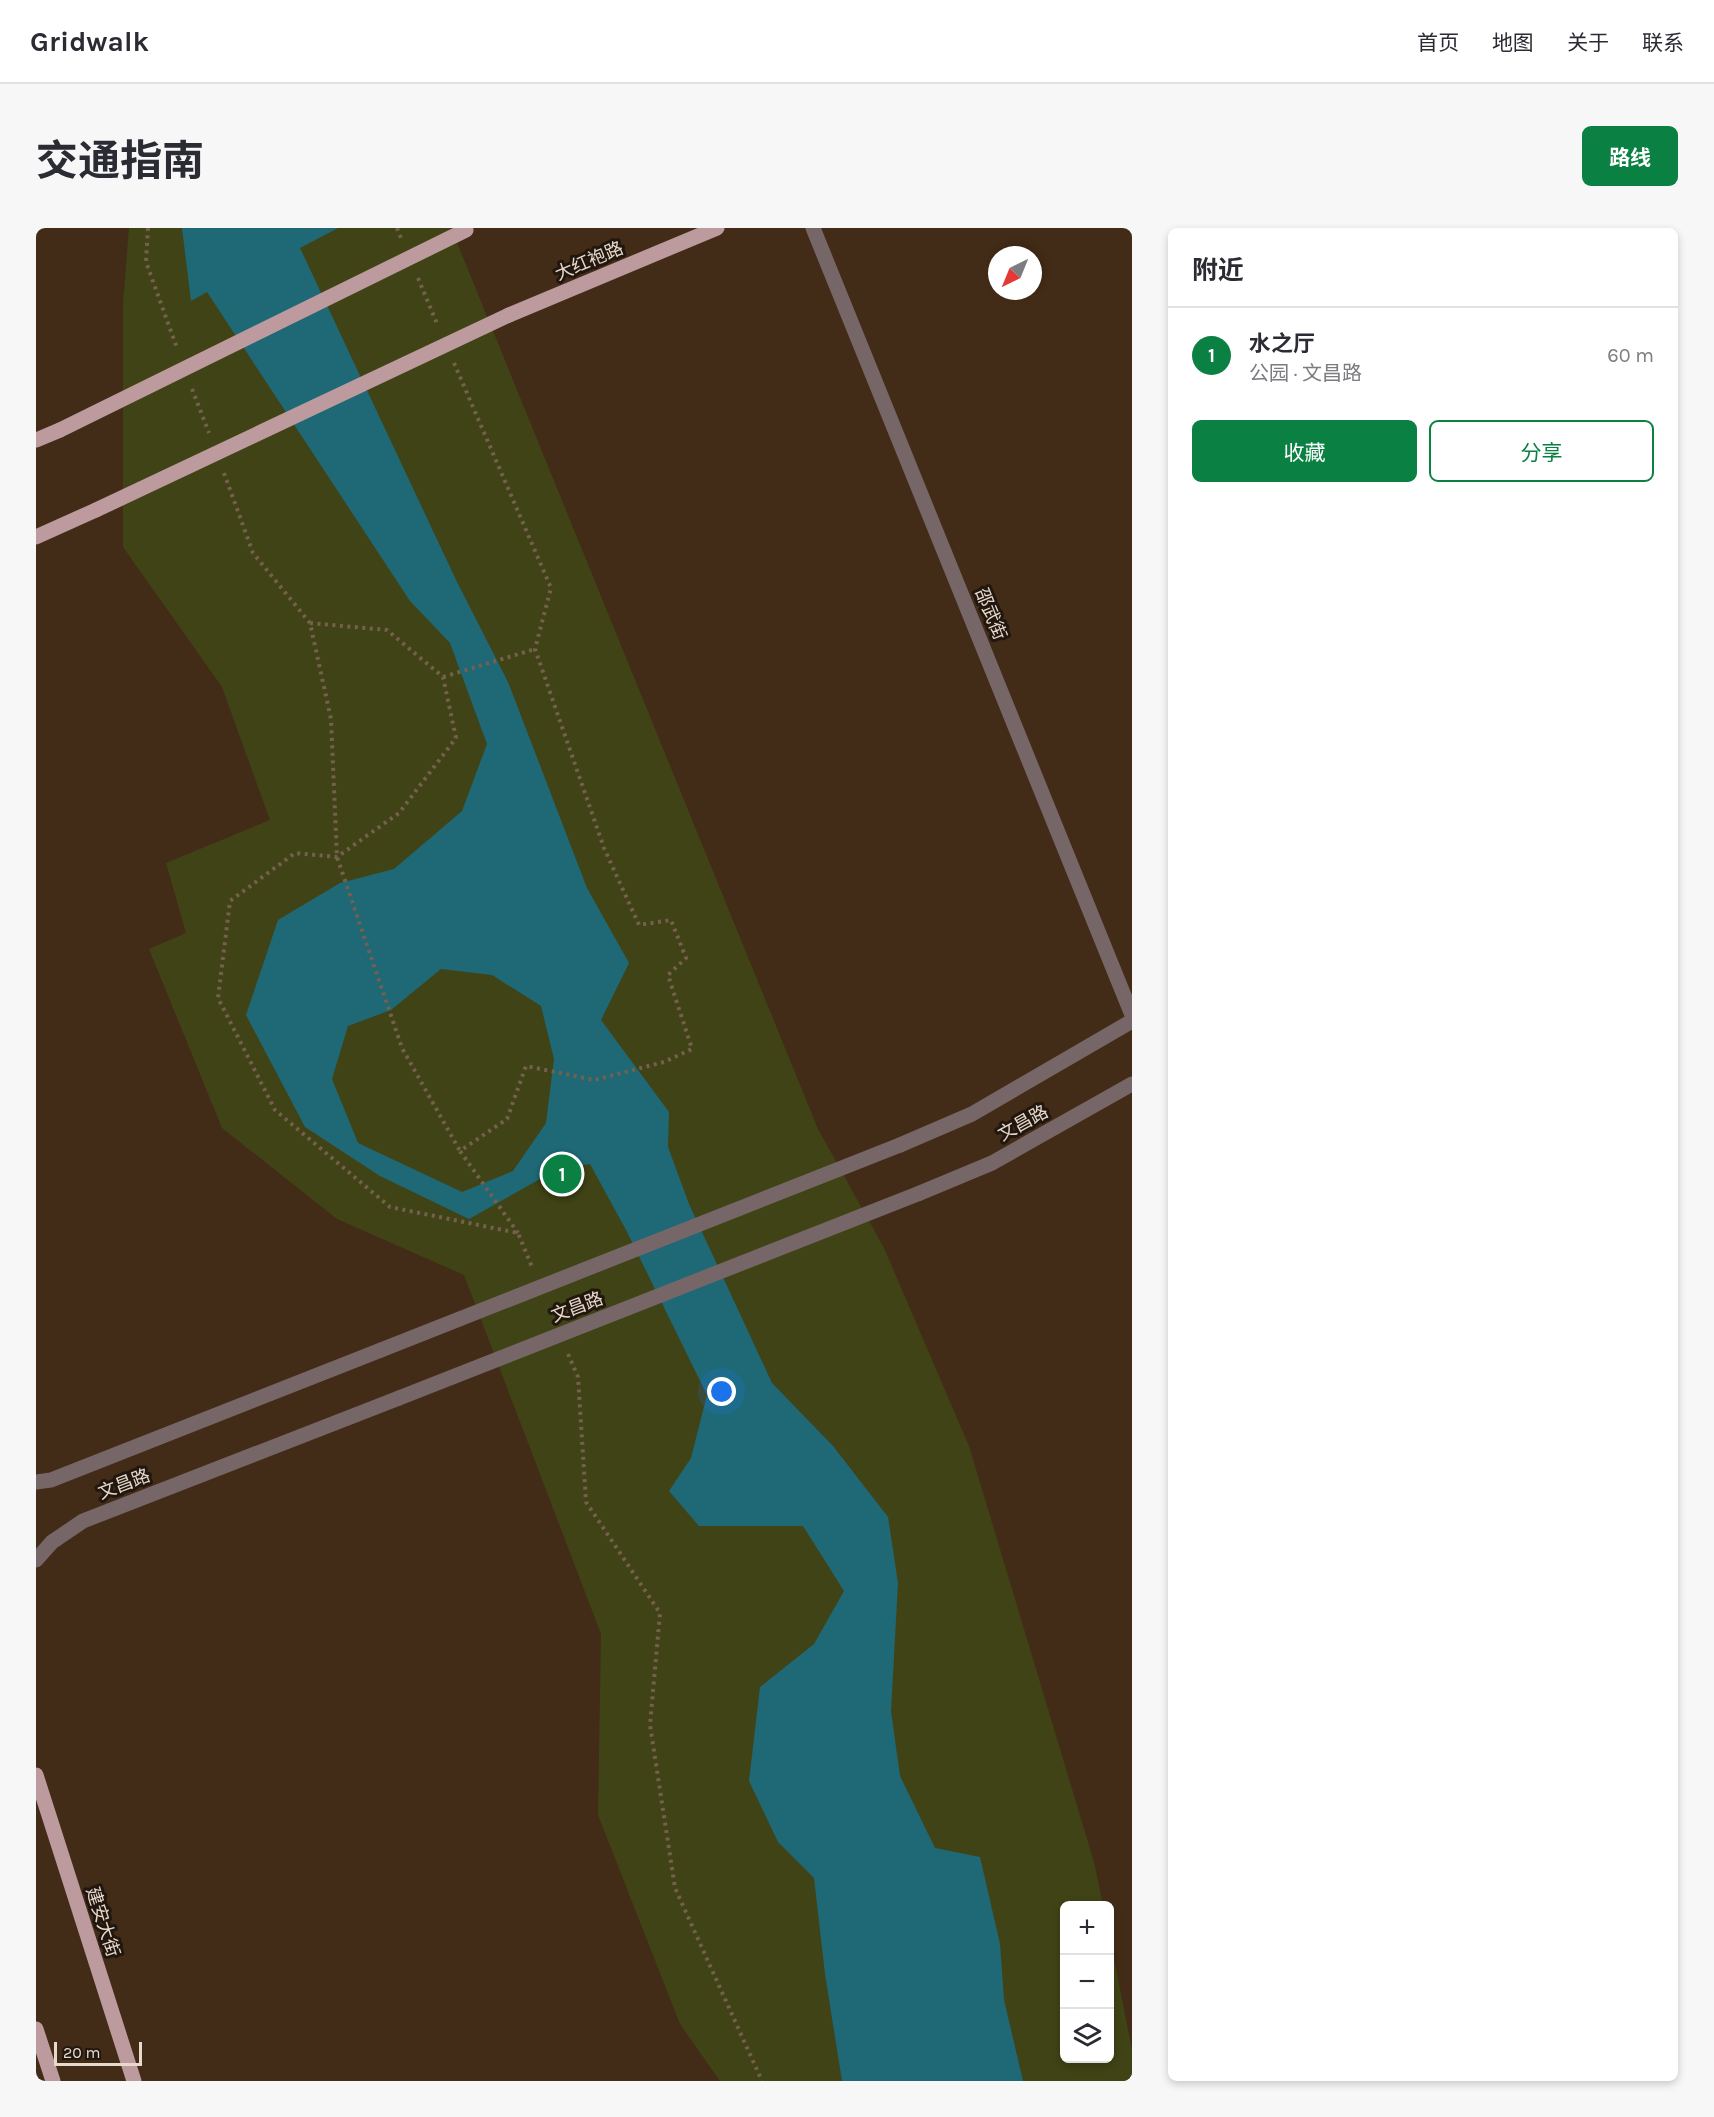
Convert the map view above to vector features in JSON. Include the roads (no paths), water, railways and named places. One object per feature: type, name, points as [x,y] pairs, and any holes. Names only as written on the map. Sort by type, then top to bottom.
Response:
[{"type":"main road","name":"大红袍路","points":[[36,537],[508,315],[717,228]]},
{"type":"main road","points":[[36,440],[468,229]]},
{"type":"main road","name":"建安大街","points":[[36,1775],[134,2081]]},
{"type":"main road","points":[[36,2029],[53,2081]]},
{"type":"street","name":"邵武街","points":[[813,228],[1132,1015]]},
{"type":"street","name":"文昌路","points":[[36,1482],[51,1480],[900,1145],[972,1114],[1132,1021]]},
{"type":"street","name":"文昌路","points":[[36,1560],[52,1542],[83,1521],[921,1193],[992,1163],[1132,1084]]},
{"type":"water","points":[[182,228],[338,228],[300,248],[457,582],[508,682],[587,888],[629,963],[601,1020],[669,1112],[668,1147],[689,1204],[772,1383],[833,1446],[888,1517],[898,1583],[891,1711],[900,1776],[935,1848],[980,1857],[1000,1944],[1004,2000],[1023,2081],[842,2081],[825,1974],[814,1878],[778,1842],[749,1781],[760,1687],[814,1644],[844,1591],[803,1526],[699,1526],[669,1491],[691,1458],[707,1395],[626,1230],[590,1164],[556,1170],[469,1219],[380,1176],[305,1127],[246,1015],[278,920],[340,883],[394,869],[462,811],[487,744],[450,643],[410,601],[207,292],[191,301]],"holes":[[[441,969],[492,975],[541,1006],[554,1059],[546,1123],[513,1171],[462,1192],[358,1143],[332,1079],[348,1026],[391,1010]]]},
{"type":"place","name":"水之厅","points":[[562,1174]]}]
